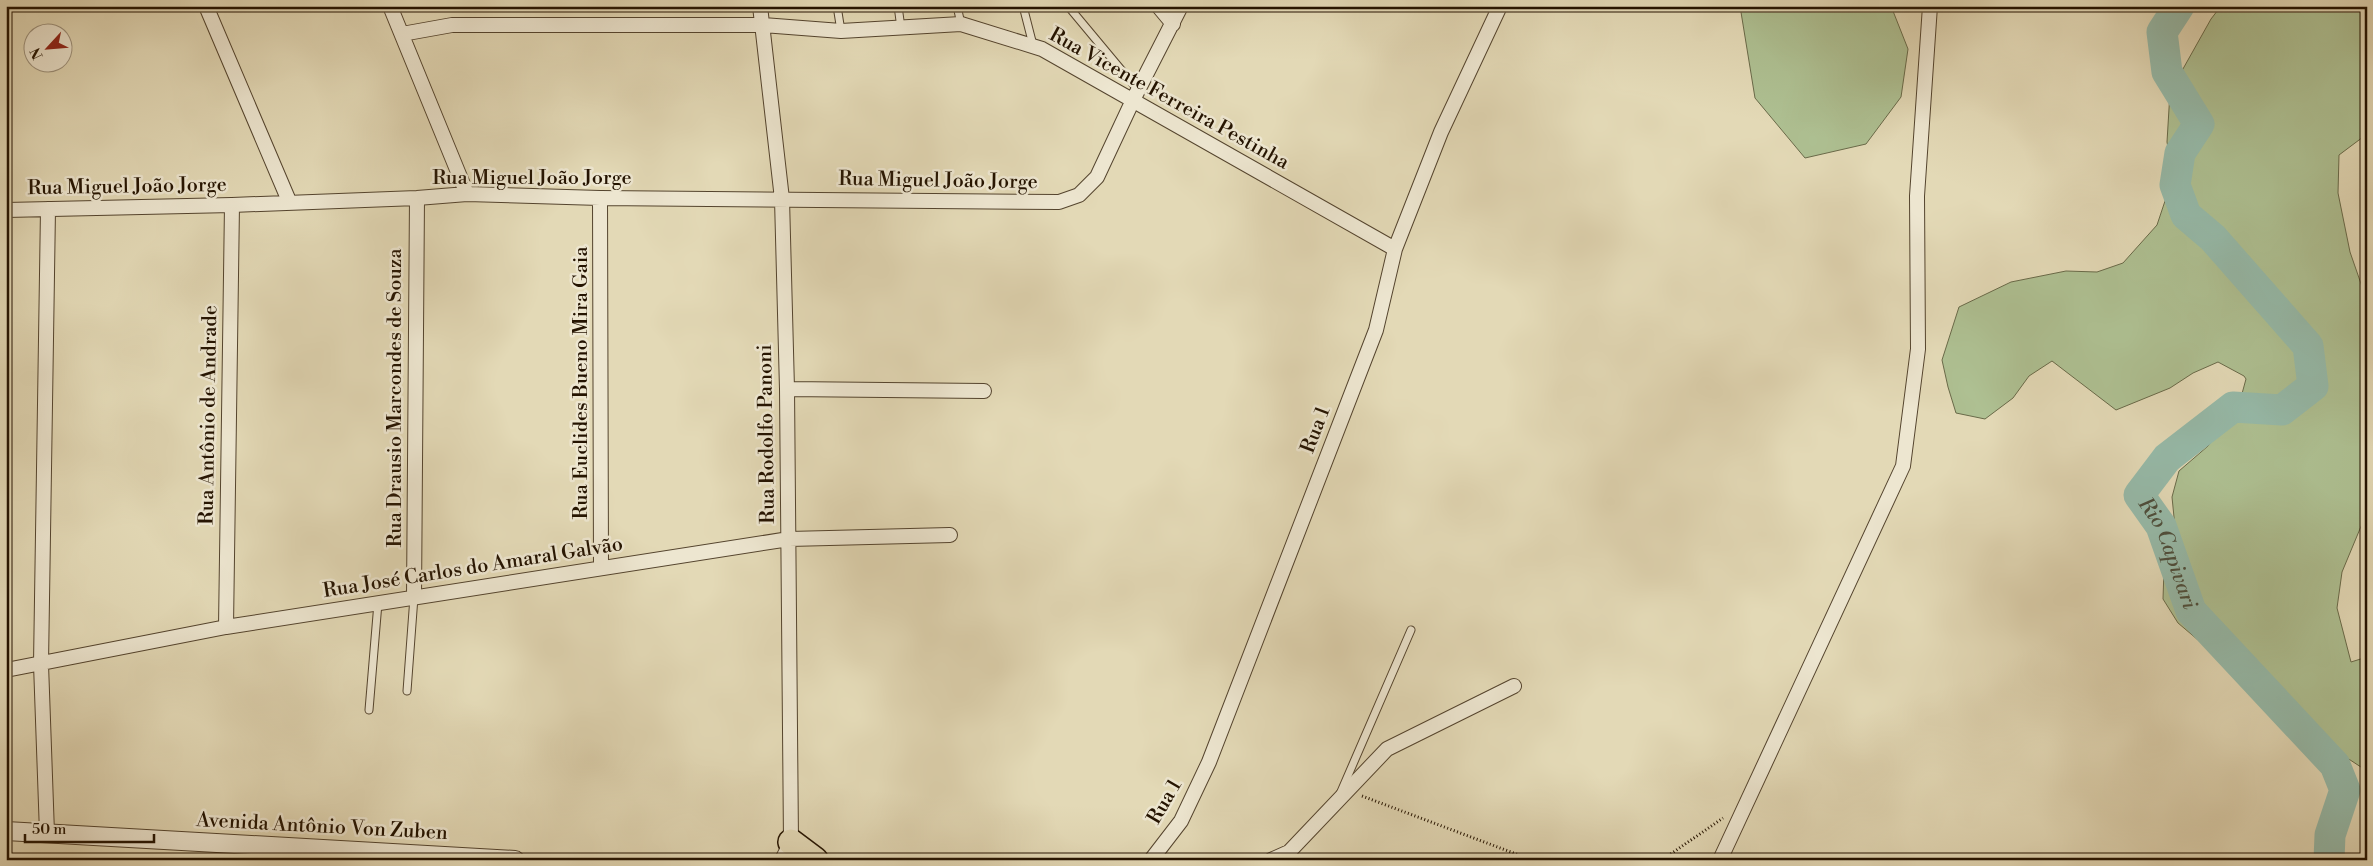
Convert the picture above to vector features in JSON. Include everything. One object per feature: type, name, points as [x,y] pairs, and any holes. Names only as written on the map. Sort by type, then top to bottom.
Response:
[{"type":"highway","points":[[786,851],[815,860]]},
{"type":"street","points":[[206,6],[288,201]]},
{"type":"street","points":[[390,6],[468,194]]},
{"type":"street","name":"Rua Rodolfo Panoni","points":[[760,6],[782,199],[787,389],[788,539],[786,851]]},
{"type":"street","points":[[1158,6],[1174,24]]},
{"type":"street","points":[[1135,95],[1174,24],[1181,6]]},
{"type":"street","name":"Rua 1","points":[[1151,860],[1181,821],[1209,762],[1376,330],[1395,249],[1441,132],[1500,6]]},
{"type":"street","points":[[1720,860],[1903,466],[1918,349],[1917,196],[1930,6]]},
{"type":"street","name":"Rua Vicente Ferreira Pestinha","points":[[402,34],[452,25],[763,24],[841,31],[961,24],[1033,45],[1135,95],[1395,249]]},
{"type":"street","name":"Rua Miguel João Jorge","points":[[6,210],[232,205],[288,201],[417,198],[468,194],[600,198],[1059,202],[1079,195],[1097,177],[1135,95]]},
{"type":"street","name":"Rua Drausio Marcondes de Souza","points":[[414,597],[417,198]]},
{"type":"street","name":"Rua Euclides Bueno Mira Gaia","points":[[600,198],[601,568]]},
{"type":"street","name":"Rua Antônio de Andrade","points":[[226,627],[232,205]]},
{"type":"street","points":[[47,832],[41,664],[48,209]]},
{"type":"street","points":[[787,389],[984,391]]},
{"type":"street","name":"Rua José Carlos do Amaral Galvão","points":[[6,670],[226,627],[788,539],[950,534]]},
{"type":"street","points":[[1271,860],[1289,852],[1387,749],[1514,686]]},
{"type":"street","name":"Avenida Antônio Von Zuben","points":[[6,830],[515,860]]},
{"type":"lane","points":[[837,6],[841,31]]},
{"type":"lane","points":[[898,6],[901,28]]},
{"type":"lane","points":[[957,6],[961,24]]},
{"type":"lane","points":[[1023,6],[1033,45]]},
{"type":"lane","points":[[1068,6],[1135,95]]},
{"type":"lane","points":[[407,692],[414,597]]},
{"type":"lane","points":[[368,710],[378,603]]},
{"type":"lane","points":[[1336,803],[1411,630]]},
{"type":"path","points":[[1348,791],[1532,860]]},
{"type":"path","points":[[1662,860],[1748,800]]},
{"type":"green space","points":[[1740,6],[1891,6],[1908,49],[1901,97],[1866,144],[1805,158],[1755,98]]},
{"type":"green space","points":[[2221,6],[2367,6],[2367,134],[2339,155],[2338,193],[2350,252],[2367,301],[2367,512],[2342,572],[2337,608],[2351,662],[2367,657],[2367,771],[2303,729],[2178,623],[2163,599],[2164,569],[2176,537],[2172,497],[2179,471],[2208,446],[2240,401],[2246,379],[2244,376],[2218,362],[2193,373],[2170,388],[2116,410],[2052,361],[2029,376],[2013,398],[1985,419],[1956,413],[1942,360],[1959,307],[2011,282],[2066,271],[2097,272],[2123,263],[2157,225],[2173,177],[2167,142],[2170,92],[2211,19]]},
{"type":"waterway","name":"Rio Capivari","points":[[2179,6],[2162,32],[2167,72],[2199,124],[2180,153],[2175,185],[2186,215],[2213,238],[2308,346],[2313,386],[2282,410],[2233,407],[2167,458],[2139,495],[2161,526],[2191,611],[2335,765],[2345,790],[2330,835],[2329,860]]}]
